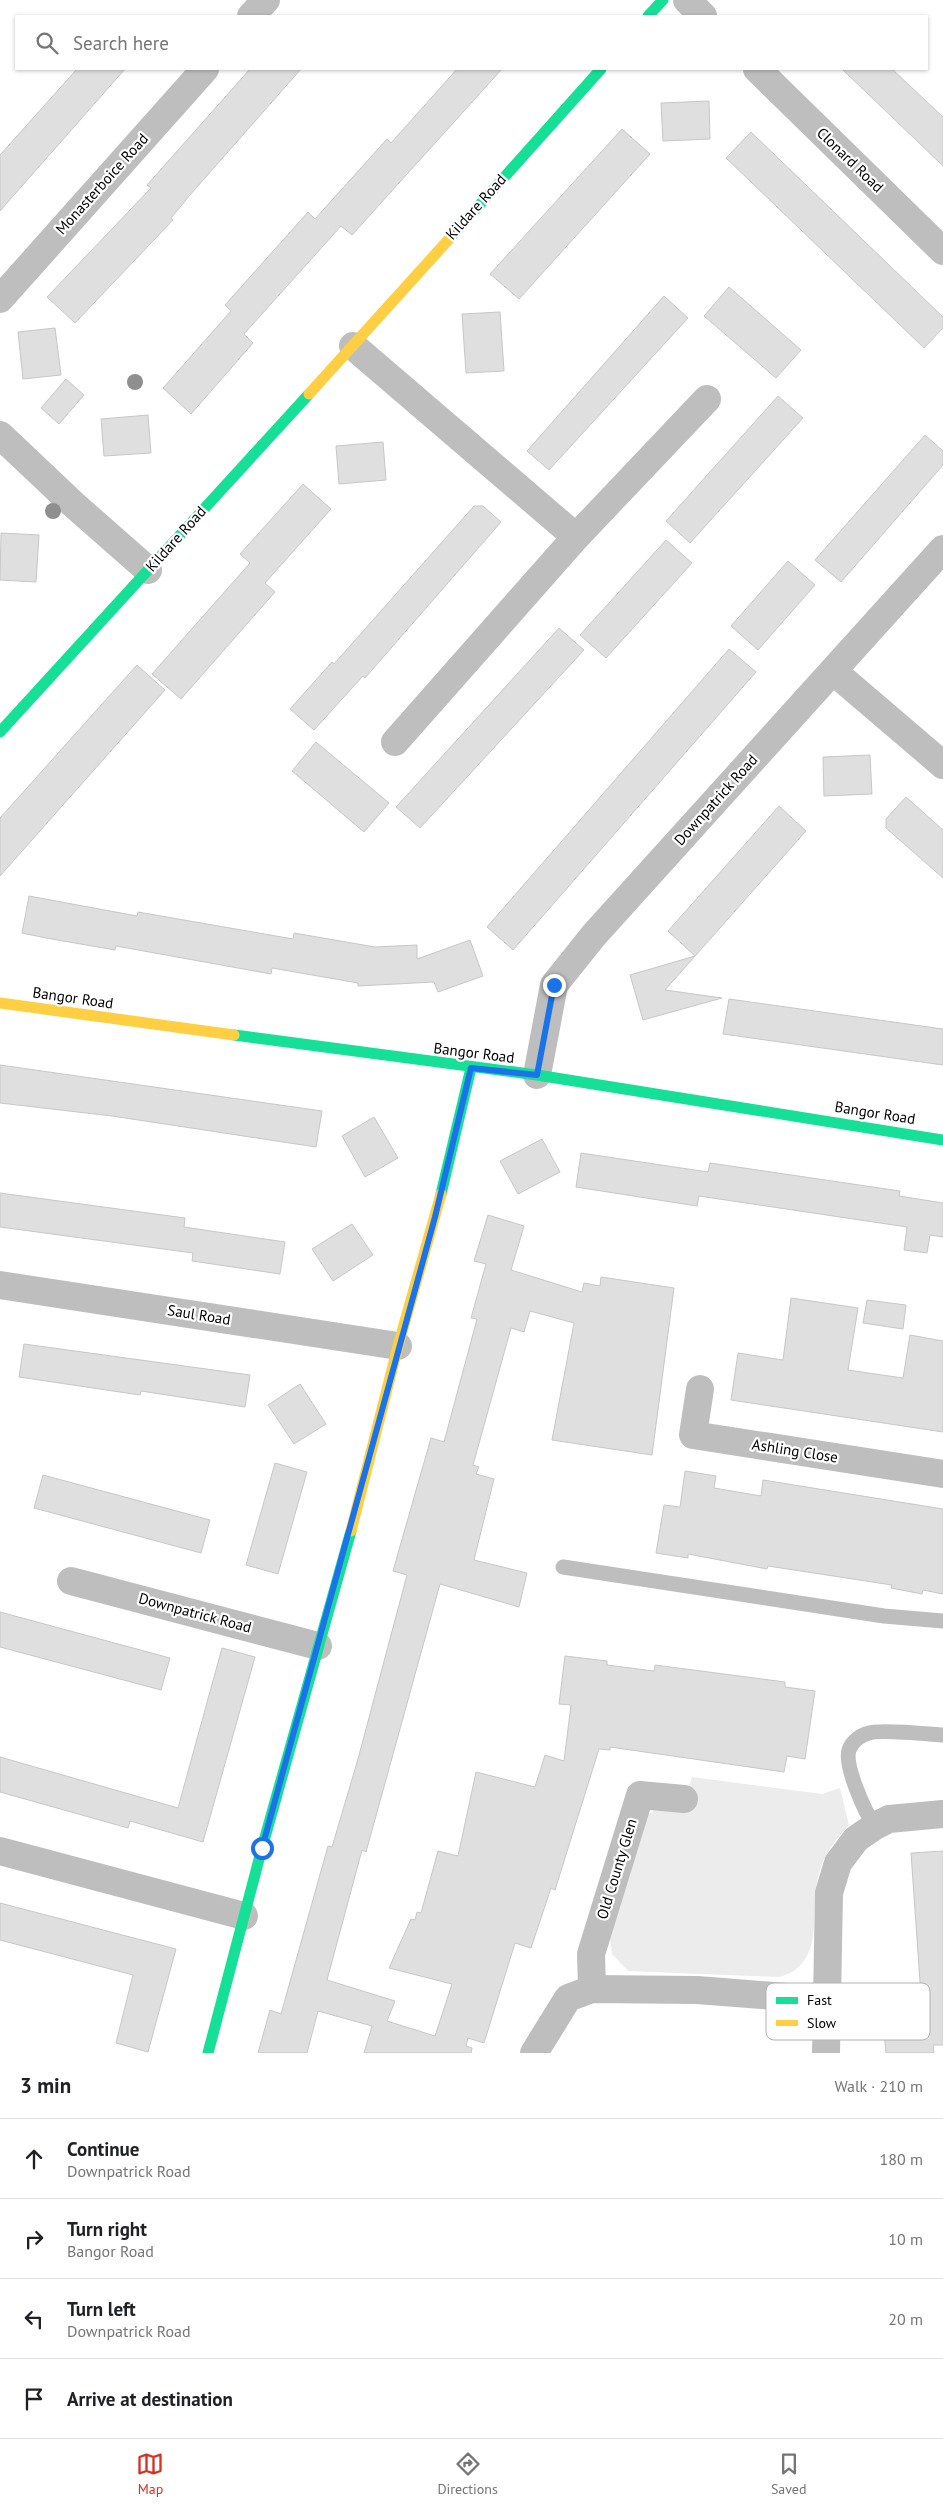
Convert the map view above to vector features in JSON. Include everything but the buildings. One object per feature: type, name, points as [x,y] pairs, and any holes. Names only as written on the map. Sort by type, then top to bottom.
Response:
[{"type":"street","points":[[252,15],[266,0]]},
{"type":"street","points":[[649,15],[662,0]]},
{"type":"street","points":[[687,0],[702,15]]},
{"type":"street","name":"Monasterboice Road","points":[[0,299],[204,70]]},
{"type":"street","name":"Kildare Road","points":[[0,732],[353,346],[599,70]]},
{"type":"street","name":"Clonard Road","points":[[758,70],[943,251]]},
{"type":"street","points":[[353,346],[576,537]]},
{"type":"street","points":[[395,742],[576,537],[707,399]]},
{"type":"street","points":[[0,435],[72,504],[148,570]]},
{"type":"street","name":"Downpatrick Road","points":[[537,1075],[554,985],[594,935],[943,549]]},
{"type":"street","points":[[833,671],[943,765]]},
{"type":"street","name":"Bangor Road","points":[[0,1003],[471,1068],[537,1075],[943,1140]]},
{"type":"street","points":[[208,2053],[358,1504],[398,1346],[435,1217],[471,1068]]},
{"type":"street","name":"Saul Road","points":[[0,1285],[398,1346]]},
{"type":"street","name":"Ashling Close","points":[[700,1389],[693,1435],[943,1474]]},
{"type":"street","name":"Downpatrick Road","points":[[71,1581],[318,1646]]},
{"type":"street","name":"Old County Glen","points":[[592,1989],[591,1954],[640,1795],[684,1799]]},
{"type":"street","points":[[826,1983],[829,1893],[838,1863],[856,1839],[874,1826],[888,1820],[943,1814]]},
{"type":"street","points":[[0,1851],[244,1916]]},
{"type":"street","points":[[534,2053],[568,1998],[592,1989],[697,1990],[766,1995]]},
{"type":"street","points":[[826,2040],[826,2053]]},
{"type":"lane","points":[[563,1567],[884,1616],[943,1621]]},
{"type":"lane","points":[[874,1826],[865,1813],[852,1776],[848,1751],[855,1740],[870,1732],[943,1735]]},
{"type":"shaded area","points":[[692,1777],[822,1794],[840,1788],[849,1825],[826,1855],[821,1867],[817,1882],[814,1932],[811,1947],[805,1960],[795,1970],[779,1977],[628,1971],[612,1954],[610,1938],[648,1815],[657,1808],[681,1810]]},
{"type":"traffic: fast","points":[[649,15],[663,0]]},
{"type":"traffic: fast","points":[[450,238],[600,70]]},
{"type":"traffic: fast","points":[[0,732],[309,394]]},
{"type":"traffic: fast","points":[[234,1035],[537,1075],[943,1140]]},
{"type":"traffic: fast","points":[[441,1194],[471,1068]]},
{"type":"traffic: fast","points":[[208,2053],[262,1848],[351,1531]]},
{"type":"traffic: slow","points":[[309,394],[450,238]]},
{"type":"traffic: slow","points":[[0,1003],[234,1035]]},
{"type":"traffic: slow","points":[[351,1531],[398,1346],[441,1194]]},
{"type":"route","points":[[262,1848],[358,1504],[398,1346],[435,1217],[471,1068],[537,1075],[554,985]]}]
